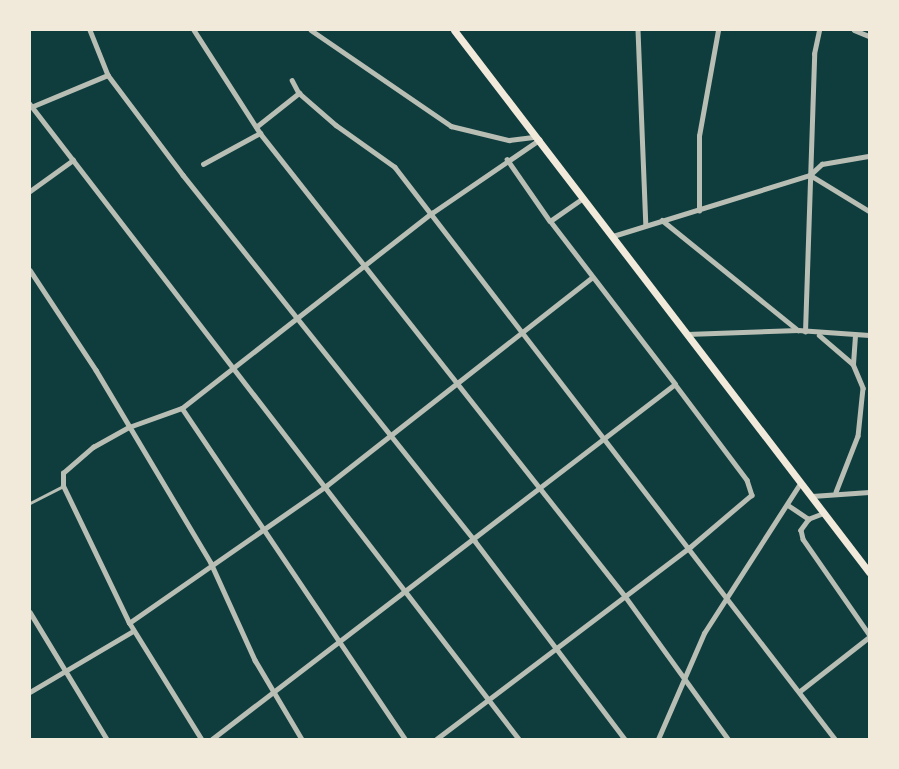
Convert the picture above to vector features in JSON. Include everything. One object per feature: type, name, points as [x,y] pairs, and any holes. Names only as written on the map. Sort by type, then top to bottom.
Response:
[{"type":"main road","points":[[454,30],[868,570]]},
{"type":"street","points":[[90,30],[108,75],[295,318],[475,541],[559,649],[625,739]]},
{"type":"street","points":[[194,30],[260,133],[365,264],[624,596],[728,739]]},
{"type":"street","points":[[311,30],[451,126],[509,140],[538,138]]},
{"type":"street","points":[[638,30],[646,224]]},
{"type":"street","points":[[700,211],[699,136],[718,30]]},
{"type":"street","points":[[805,332],[810,175],[818,30]]},
{"type":"street","points":[[854,30],[869,36]]},
{"type":"street","points":[[108,75],[31,106],[236,368],[518,739]]},
{"type":"street","points":[[292,80],[299,93],[395,167],[691,547],[835,739]]},
{"type":"street","points":[[256,127],[299,93]]},
{"type":"street","points":[[203,164],[260,133]]},
{"type":"street","points":[[201,739],[129,623],[63,486],[62,473],[93,447],[129,427],[182,408],[236,368],[295,318],[432,213],[538,138]]},
{"type":"street","points":[[613,236],[646,224],[700,211],[810,175],[822,164],[869,156]]},
{"type":"street","points":[[437,739],[559,649],[624,596],[691,547],[753,491],[675,384],[590,278],[507,159]]},
{"type":"street","points":[[30,191],[73,160]]},
{"type":"street","points":[[810,175],[869,211]]},
{"type":"street","points":[[550,220],[583,198]]},
{"type":"street","points":[[662,220],[798,330]]},
{"type":"street","points":[[30,270],[129,427],[210,564],[273,695],[302,739]]},
{"type":"street","points":[[129,623],[210,564],[264,530],[326,486],[458,384],[590,278]]},
{"type":"street","points":[[687,334],[798,330],[818,335],[869,335]]},
{"type":"street","points":[[818,335],[853,364]]},
{"type":"street","points":[[836,492],[867,409],[863,388],[853,364],[854,335]]},
{"type":"street","points":[[212,739],[408,593],[675,384]]},
{"type":"street","points":[[182,408],[339,645],[405,739]]},
{"type":"street","points":[[658,739],[683,677],[727,594],[788,505],[801,482]]},
{"type":"street","points":[[30,503],[63,486]]},
{"type":"street","points":[[812,496],[836,492],[869,492]]},
{"type":"street","points":[[788,505],[809,519]]},
{"type":"street","points":[[800,691],[869,635],[802,539],[801,530],[809,519],[825,513]]},
{"type":"street","points":[[30,612],[64,673],[107,739]]},
{"type":"street","points":[[30,692],[133,630]]}]
